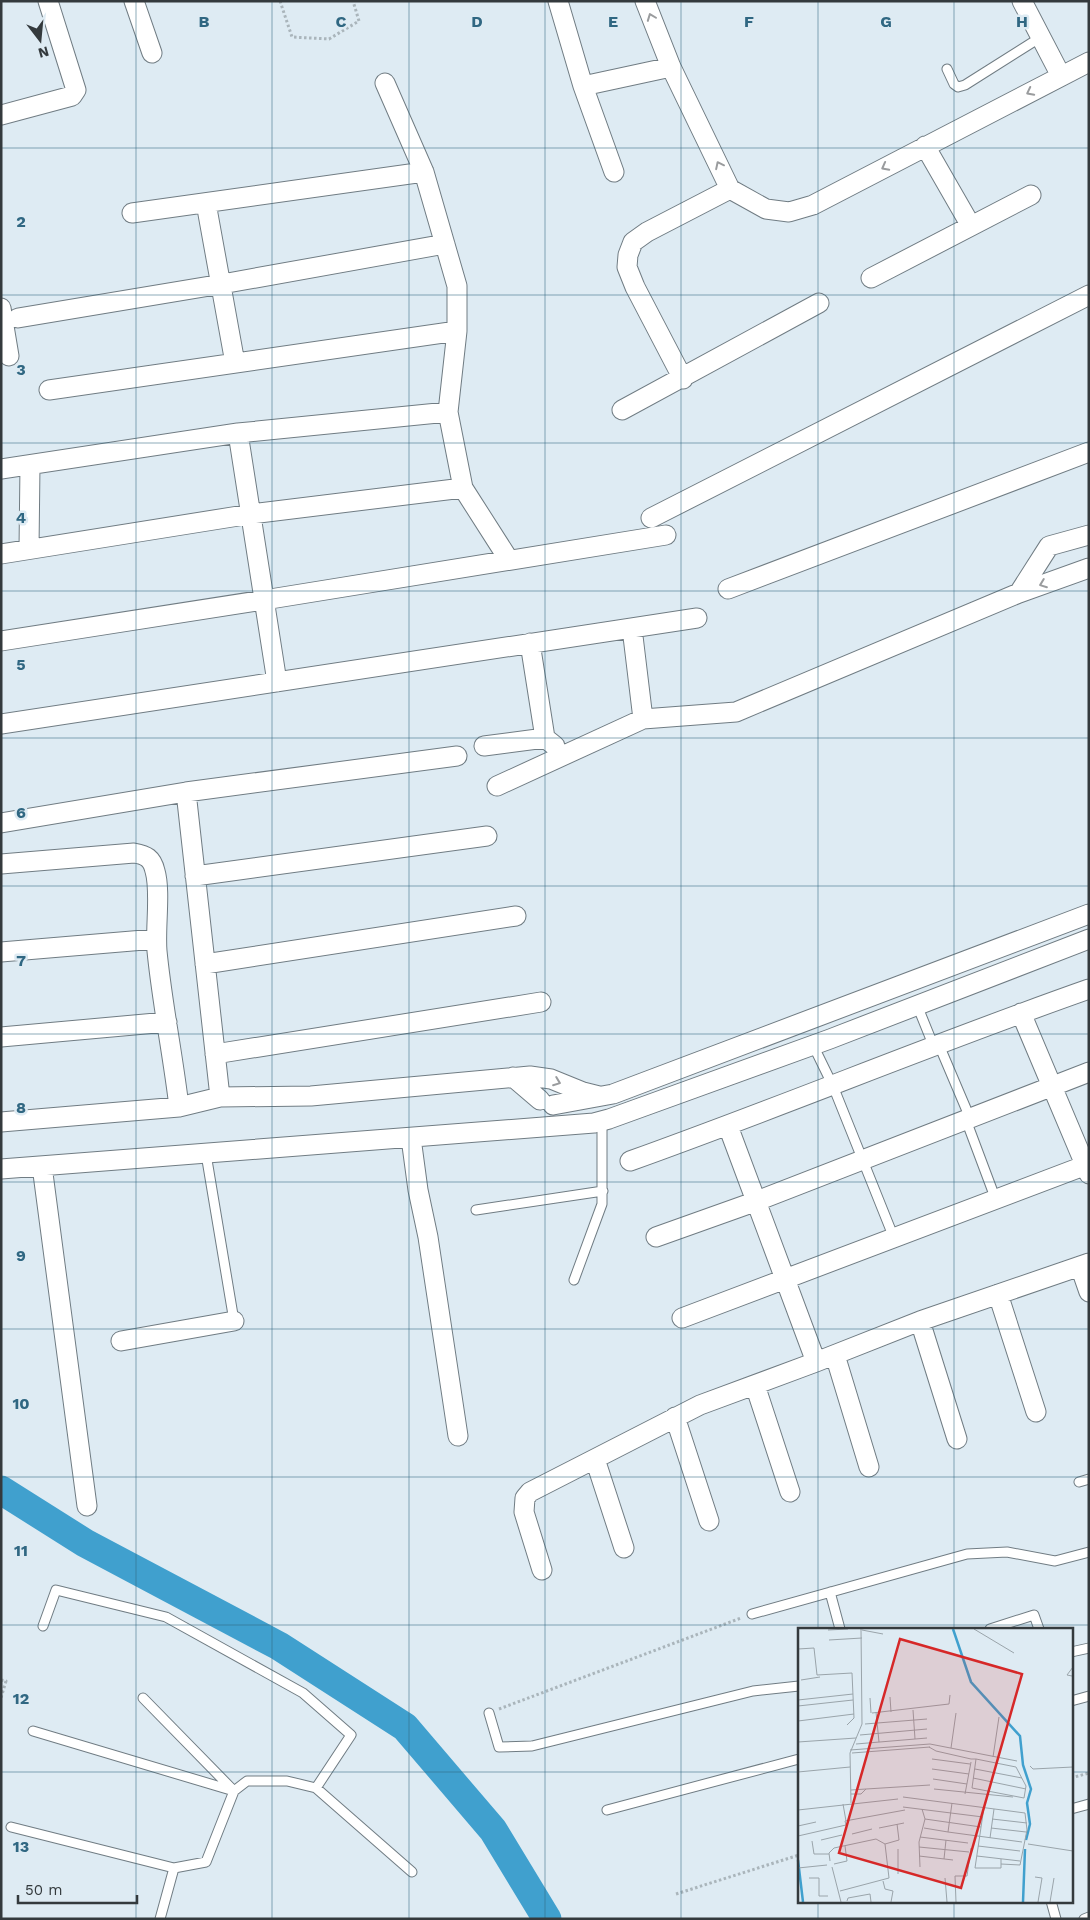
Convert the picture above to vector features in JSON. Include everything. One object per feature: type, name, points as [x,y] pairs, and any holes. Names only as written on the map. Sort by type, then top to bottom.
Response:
[{"type":"street","points":[[1,115],[72,96],[76,90],[48,1]]},
{"type":"street","points":[[134,1],[152,53]]},
{"type":"street","points":[[558,1],[584,86],[614,172]]},
{"type":"street","points":[[645,1],[670,67],[730,189],[766,209],[789,212],[813,205],[1089,62]]},
{"type":"street","points":[[1022,1],[1061,76]]},
{"type":"street","points":[[584,86],[670,67]]},
{"type":"street","points":[[385,83],[424,172],[457,286],[456,331],[448,412],[463,488],[509,560]]},
{"type":"street","points":[[925,146],[971,226]]},
{"type":"street","points":[[132,213],[424,172]]},
{"type":"street","points":[[682,379],[632,280],[627,268],[628,255],[633,242],[647,232],[730,189]]},
{"type":"street","points":[[871,278],[1031,195]]},
{"type":"street","points":[[206,203],[235,363]]},
{"type":"street","points":[[18,318],[445,244]]},
{"type":"street","points":[[651,518],[1089,295]]},
{"type":"street","points":[[622,410],[820,303]]},
{"type":"street","points":[[1,308],[9,356]]},
{"type":"street","points":[[49,390],[456,331]]},
{"type":"street","points":[[1,469],[238,433],[448,412]]},
{"type":"street","points":[[238,433],[277,682]]},
{"type":"street","points":[[728,589],[1089,452]]},
{"type":"street","points":[[29,549],[30,465]]},
{"type":"street","points":[[1,554],[251,514],[463,488]]},
{"type":"street","points":[[1,641],[666,534]]},
{"type":"street","points":[[1019,593],[1049,546],[1089,534]]},
{"type":"street","points":[[497,786],[643,719],[736,712],[1019,593],[1056,578],[1089,568]]},
{"type":"street","points":[[1,724],[697,618]]},
{"type":"street","points":[[632,628],[643,719]]},
{"type":"street","points":[[530,644],[545,738],[566,755]]},
{"type":"street","points":[[484,746],[545,738]]},
{"type":"street","points":[[1,823],[186,792],[457,756]]},
{"type":"street","points":[[186,792],[220,1097]]},
{"type":"street","points":[[195,876],[487,836]]},
{"type":"street","points":[[1,864],[134,853],[145,855],[152,862],[157,879],[156,939],[160,980],[179,1107]]},
{"type":"street","points":[[513,1077],[547,1102],[613,1094],[1089,914]]},
{"type":"street","points":[[205,964],[516,916]]},
{"type":"street","points":[[1,952],[156,939]]},
{"type":"street","points":[[1,1169],[412,1138],[602,1121],[813,1045],[1089,939]]},
{"type":"street","points":[[630,1161],[728,1126],[1021,1013],[1089,989]]},
{"type":"street","points":[[215,1054],[540,1002]]},
{"type":"street","points":[[682,1318],[996,1200],[1088,1168],[1021,1013]]},
{"type":"street","points":[[1,1036],[167,1022]]},
{"type":"street","points":[[656,1237],[757,1201],[1089,1072]]},
{"type":"street","points":[[1,1122],[179,1107],[220,1097],[312,1096],[530,1076],[551,1079],[583,1092],[599,1096]]},
{"type":"street","points":[[728,1126],[816,1362]]},
{"type":"street","points":[[412,1138],[419,1197],[428,1238],[458,1436]]},
{"type":"street","points":[[42,1166],[87,1506]]},
{"type":"street","points":[[542,1570],[524,1512],[524,1498],[530,1492],[675,1417],[700,1405],[920,1321],[1084,1264],[1089,1292]]},
{"type":"street","points":[[998,1294],[1036,1412]]},
{"type":"street","points":[[121,1341],[234,1321]]},
{"type":"street","points":[[920,1321],[957,1438]]},
{"type":"street","points":[[835,1355],[869,1467]]},
{"type":"street","points":[[755,1385],[790,1492]]},
{"type":"street","points":[[675,1417],[709,1521]]},
{"type":"street","points":[[594,1459],[624,1548]]},
{"type":"lane","points":[[946,69],[954,84],[958,87],[965,85],[1040,37]]},
{"type":"lane","points":[[917,1005],[937,1046],[968,1119],[996,1200]]},
{"type":"lane","points":[[813,1045],[833,1086],[894,1239]]},
{"type":"lane","points":[[574,1280],[600,1210],[604,1191],[602,1121]]},
{"type":"lane","points":[[206,1154],[234,1321]]},
{"type":"lane","points":[[476,1210],[604,1191]]},
{"type":"lane","points":[[1079,1482],[1089,1478]]},
{"type":"lane","points":[[752,1614],[967,1554],[1007,1552],[1055,1560],[1089,1552]]},
{"type":"lane","points":[[43,1626],[56,1590],[166,1616],[303,1694],[351,1735],[316,1788]]},
{"type":"lane","points":[[830,1592],[840,1628]]},
{"type":"lane","points":[[993,1628],[1034,1615],[1039,1628]]},
{"type":"lane","points":[[1072,1652],[1089,1648]]},
{"type":"lane","points":[[489,1713],[499,1747],[532,1746],[753,1691],[798,1686]]},
{"type":"lane","points":[[1072,1701],[1089,1696]]},
{"type":"lane","points":[[142,1698],[234,1791]]},
{"type":"lane","points":[[33,1731],[234,1791]]},
{"type":"lane","points":[[607,1810],[798,1759]]},
{"type":"lane","points":[[11,1827],[174,1868],[206,1862],[234,1791],[247,1781],[287,1781],[316,1788],[412,1872]]},
{"type":"lane","points":[[1072,1809],[1089,1804]]},
{"type":"lane","points":[[160,1919],[174,1868]]},
{"type":"lane","points":[[1051,1902],[1056,1919]]},
{"type":"lane","points":[[1084,1919],[1089,1917]]},
{"type":"path","points":[[280,1],[292,37],[328,39],[359,21],[352,1]]},
{"type":"path","points":[[489,1713],[752,1614]]},
{"type":"path","points":[[1,1680],[6,1681],[1,1698]]},
{"type":"path","points":[[1072,1778],[1089,1773]]},
{"type":"path","points":[[676,1894],[798,1855]]},
{"type":"waterway","points":[[1,1490],[85,1543],[279,1646],[405,1727],[493,1830],[547,1919]]}]
